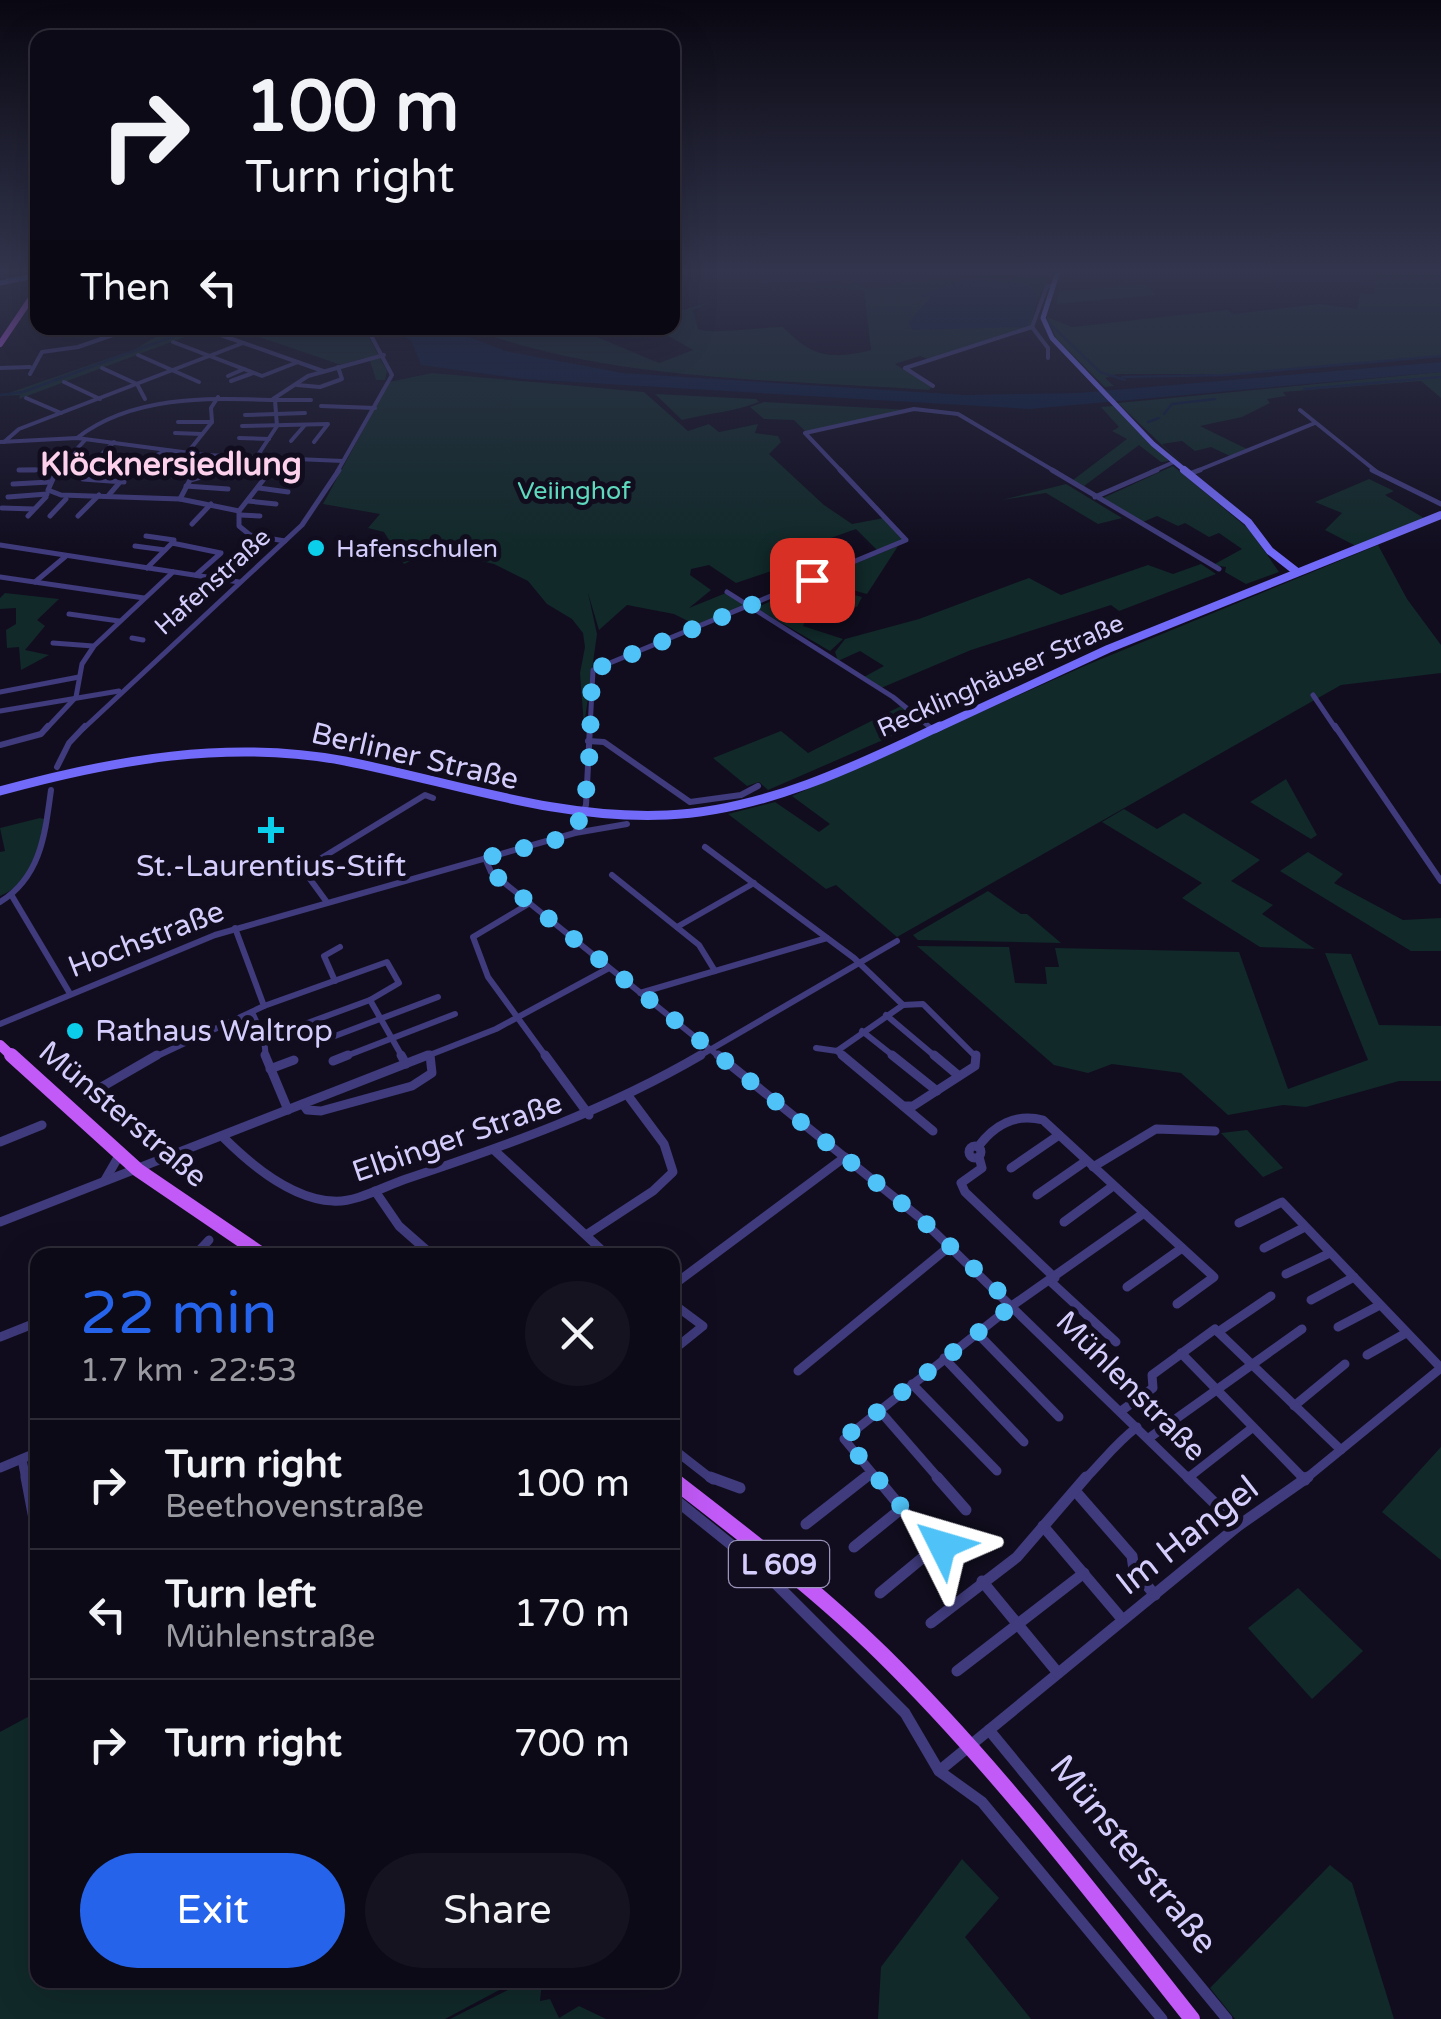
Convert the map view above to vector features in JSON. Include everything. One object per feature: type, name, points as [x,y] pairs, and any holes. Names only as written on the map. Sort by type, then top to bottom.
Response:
[{"type":"main road","points":[[1079,365],[1174,462],[1248,522],[1270,550],[1296,572]]},
{"type":"main road","name":"Recklinghäuser Straße","points":[[582,815],[670,815],[740,804],[808,782],[1119,644],[1441,515]]},
{"type":"main road","name":"Berliner Straße","points":[[0,791],[136,759],[254,752],[344,761],[530,808],[582,815]]},
{"type":"main road","name":"Münsterstraße","points":[[0,1045],[138,1170],[253,1248]]},
{"type":"main road","name":"Münsterstraße","points":[[680,1484],[834,1608],[968,1748],[1192,2019]]},
{"type":"street","points":[[0,368],[30,370],[33,365]]},
{"type":"street","points":[[163,365],[199,382]]},
{"type":"street","points":[[2,442],[8,435],[186,365]]},
{"type":"street","points":[[234,365],[262,376]]},
{"type":"street","points":[[249,382],[290,365]]},
{"type":"street","points":[[307,365],[322,371]]},
{"type":"street","points":[[273,400],[322,371],[341,365]]},
{"type":"street","name":"Hafenstraße","points":[[57,767],[69,743],[285,541],[320,503],[392,375],[388,365]]},
{"type":"street","points":[[914,365],[905,368],[933,386]]},
{"type":"street","points":[[295,385],[320,387],[342,378],[338,366]]},
{"type":"street","points":[[102,368],[137,384],[144,399]]},
{"type":"street","points":[[244,369],[230,378],[253,373]]},
{"type":"street","points":[[101,377],[112,373]]},
{"type":"street","points":[[64,382],[70,389],[100,398]]},
{"type":"street","points":[[26,398],[61,413]]},
{"type":"street","points":[[188,452],[212,422],[211,408],[218,398]]},
{"type":"street","points":[[77,438],[92,425],[116,415],[218,398],[311,400]]},
{"type":"street","points":[[256,458],[277,426],[273,400]]},
{"type":"street","points":[[321,406],[375,408]]},
{"type":"street","points":[[575,832],[582,815],[593,670],[906,540],[805,433],[914,409],[969,419],[1219,569]]},
{"type":"street","points":[[1300,410],[1374,470],[1441,504]]},
{"type":"street","points":[[245,415],[305,413]]},
{"type":"street","points":[[178,422],[212,422]]},
{"type":"street","points":[[1189,474],[1315,423]]},
{"type":"street","points":[[242,426],[332,424],[316,442],[312,459]]},
{"type":"street","points":[[291,441],[304,425]]},
{"type":"street","points":[[175,433],[202,434]]},
{"type":"street","points":[[2,442],[77,438],[218,455],[343,461]]},
{"type":"street","points":[[240,438],[269,439]]},
{"type":"street","points":[[86,440],[56,469],[48,490],[180,499],[260,516]]},
{"type":"street","points":[[114,442],[92,464],[127,474]]},
{"type":"street","points":[[108,496],[127,474],[167,450]]},
{"type":"street","points":[[180,499],[188,483],[204,474],[218,455]]},
{"type":"street","points":[[279,458],[240,513],[243,532],[285,541]]},
{"type":"street","points":[[1094,497],[1174,462]]},
{"type":"street","points":[[19,470],[56,469]]},
{"type":"street","points":[[83,479],[127,474]]},
{"type":"street","points":[[204,474],[237,478]]},
{"type":"street","points":[[269,475],[301,479]]},
{"type":"street","points":[[13,484],[50,482]]},
{"type":"street","points":[[188,483],[228,489]]},
{"type":"street","points":[[258,488],[288,492]]},
{"type":"street","points":[[78,516],[99,495]]},
{"type":"street","points":[[8,497],[46,496],[28,516]]},
{"type":"street","points":[[50,516],[66,499]]},
{"type":"street","points":[[248,501],[276,504]]},
{"type":"street","points":[[192,524],[212,504]]},
{"type":"street","points":[[2,508],[34,509]]},
{"type":"street","points":[[146,536],[174,540],[172,543]]},
{"type":"street","points":[[147,568],[172,543]]},
{"type":"street","points":[[172,543],[221,553],[196,576]]},
{"type":"street","points":[[0,546],[239,582]]},
{"type":"street","points":[[135,546],[165,550]]},
{"type":"street","points":[[35,582],[67,556]]},
{"type":"street","points":[[0,745],[41,734],[76,697],[79,678],[94,646],[173,572]]},
{"type":"street","points":[[0,578],[145,598]]},
{"type":"street","name":"Recklinghäuser Straße","points":[[727,592],[893,697],[931,728]]},
{"type":"street","points":[[69,614],[119,622]]},
{"type":"street","name":"Hafenstraße","points":[[132,638],[143,640]]},
{"type":"street","points":[[53,643],[94,646]]},
{"type":"street","points":[[0,692],[79,678]]},
{"type":"street","points":[[0,711],[122,690]]},
{"type":"street","points":[[1313,695],[1441,881]]},
{"type":"street","points":[[588,741],[604,742],[690,802],[742,795],[758,786]]},
{"type":"street","points":[[0,902],[24,887],[42,849],[51,790]]},
{"type":"street","points":[[326,901],[307,876],[310,865],[424,796],[433,798]]},
{"type":"street","points":[[485,858],[575,832],[627,824]]},
{"type":"street","points":[[705,847],[828,938],[903,1004]]},
{"type":"street","name":"Hochstraße","points":[[0,1024],[68,992],[235,928],[485,858]]},
{"type":"street","name":"Mühlenstraße","points":[[485,858],[491,872],[950,1246],[1238,1526]]},
{"type":"street","points":[[612,874],[699,945],[715,970]]},
{"type":"street","points":[[678,927],[754,883]]},
{"type":"street","points":[[12,896],[68,992]]},
{"type":"street","points":[[530,903],[473,934],[488,977],[589,1114]]},
{"type":"street","points":[[235,928],[264,1006]]},
{"type":"street","points":[[640,992],[828,938]]},
{"type":"street","name":"Elbinger Straße","points":[[222,1136],[235,1150],[320,1201],[338,1202],[494,1150],[629,1097],[896,941]]},
{"type":"street","points":[[336,980],[324,956],[340,947]]},
{"type":"street","points":[[86,1096],[156,1056],[264,1006],[336,980],[386,962],[399,983],[370,1000],[264,1039]]},
{"type":"street","points":[[0,1222],[520,1018],[609,968]]},
{"type":"street","points":[[328,1040],[438,997]]},
{"type":"street","points":[[370,1000],[406,1064]]},
{"type":"street","points":[[837,1051],[903,1004],[923,1004],[978,1060],[937,1091],[906,1106]]},
{"type":"street","points":[[252,1012],[288,1110]]},
{"type":"street","points":[[333,1060],[456,1014]]},
{"type":"street","points":[[886,1015],[960,1076]]},
{"type":"street","points":[[862,1031],[937,1091]]},
{"type":"street","points":[[816,1048],[837,1051],[933,1131]]},
{"type":"street","points":[[303,1104],[310,1111],[321,1111],[412,1086],[432,1072],[430,1055]]},
{"type":"street","points":[[270,1069],[294,1060]]},
{"type":"street","points":[[586,1235],[653,1191],[673,1172],[664,1144],[629,1097]]},
{"type":"street","points":[[1116,1342],[964,1192],[961,1183],[982,1168],[978,1152],[1017,1116],[1043,1120],[1214,1278],[1177,1304]]},
{"type":"street","points":[[0,1142],[42,1125]]},
{"type":"street","points":[[1037,1195],[1156,1129],[1215,1130]]},
{"type":"street","points":[[1010,1168],[1059,1136]]},
{"type":"street","points":[[494,1150],[600,1248]]},
{"type":"street","points":[[104,1183],[120,1154]]},
{"type":"street","points":[[680,1280],[845,1157]]},
{"type":"street","points":[[1064,1222],[1113,1186]]},
{"type":"street","points":[[375,1191],[399,1226],[424,1248]]},
{"type":"street","points":[[1239,1223],[1282,1202],[1441,1368]]},
{"type":"street","points":[[880,1594],[932,1550],[924,1542],[924,1534],[844,1438],[1013,1305],[1144,1213]]},
{"type":"street","points":[[1264,1248],[1305,1227]]},
{"type":"street","points":[[202,1248],[209,1240]]},
{"type":"street","points":[[798,1371],[950,1246]]},
{"type":"street","points":[[1127,1287],[1182,1248]]},
{"type":"street","points":[[1286,1274],[1330,1252]]},
{"type":"street","points":[[1311,1300],[1354,1278]]},
{"type":"street","points":[[1218,1332],[1271,1296]]},
{"type":"street","points":[[1338,1327],[1380,1305]]},
{"type":"street","points":[[680,1309],[703,1326],[680,1345]]},
{"type":"street","points":[[0,1337],[30,1325]]},
{"type":"street","points":[[1122,1411],[1153,1388],[1152,1375],[1215,1330],[1341,1450]]},
{"type":"street","points":[[1149,1438],[1302,1330]]},
{"type":"street","points":[[1366,1355],[1406,1333]]},
{"type":"street","points":[[977,1334],[1058,1417]]},
{"type":"street","points":[[1181,1352],[1305,1480]]},
{"type":"street","points":[[944,1358],[1024,1442]]},
{"type":"street","points":[[1294,1406],[1345,1364]]},
{"type":"street","name":"Im Hangel","points":[[968,1748],[1122,1619],[1238,1526],[1305,1480],[1441,1368]]},
{"type":"street","points":[[912,1384],[996,1471]]},
{"type":"street","points":[[879,1410],[966,1510]]},
{"type":"street","points":[[931,1623],[1016,1557],[1077,1493],[1080,1482],[1102,1462],[1106,1450],[1138,1427]]},
{"type":"street","points":[[1188,1478],[1252,1428]]},
{"type":"street","points":[[680,1454],[715,1481],[740,1488]]},
{"type":"street","points":[[0,1468],[30,1456]]},
{"type":"street","points":[[22,1459],[30,1500]]},
{"type":"street","points":[[806,1524],[870,1473]]},
{"type":"street","points":[[1077,1493],[1132,1556],[1134,1570],[1155,1594]]},
{"type":"street","points":[[680,1503],[759,1566],[905,1713],[938,1771],[982,1802],[1162,2019]]},
{"type":"street","points":[[854,1547],[901,1508]]},
{"type":"street","points":[[1043,1526],[1122,1619]]},
{"type":"street","points":[[957,1671],[1084,1573]]},
{"type":"street","points":[[982,1581],[1058,1673]]},
{"type":"street","name":"Münsterstraße","points":[[989,1730],[1226,2019]]},
{"type":"street","points":[[938,1771],[968,1748]]},
{"type":"green space","points":[[89,365],[109,365],[19,399],[20,395],[0,396]]},
{"type":"green space","points":[[371,365],[384,365],[385,380],[376,380]]},
{"type":"green space","points":[[619,365],[897,365],[932,387],[929,390],[755,380]]},
{"type":"green space","points":[[1083,365],[1336,365],[1236,374],[1117,374],[1105,378],[1114,386],[1105,387]]},
{"type":"green space","points":[[1441,372],[1441,398],[1421,381],[1283,392],[1286,396],[1267,399],[1270,403],[1242,417],[1200,426],[1247,449],[1230,456],[1211,447],[1195,451],[1182,441],[1162,444],[1185,467],[1118,403]]},
{"type":"green space","name":"Veiinghof","points":[[432,373],[644,392],[688,431],[709,424],[719,432],[758,424],[755,433],[778,436],[781,442],[769,454],[824,505],[852,524],[884,518],[903,540],[877,550],[856,529],[797,550],[807,559],[736,583],[709,565],[691,569],[690,575],[711,590],[689,608],[726,593],[746,606],[698,626],[674,614],[627,605],[599,630],[588,593],[597,634],[584,726],[580,673],[585,647],[583,633],[572,619],[547,604],[528,581],[494,564],[433,550],[404,564],[384,532],[368,528],[380,514],[323,504],[389,382]]},
{"type":"green space","points":[[655,394],[756,399],[759,402],[682,420]]},
{"type":"green space","points":[[764,402],[910,410],[806,432],[794,420],[764,419],[750,407]]},
{"type":"green space","points":[[1113,406],[1169,461],[1161,462],[1139,445],[1084,486],[1073,480],[1127,439],[1112,431],[1119,427],[1101,407]]},
{"type":"green space","points":[[1173,466],[1250,530],[1279,572],[1246,584],[1225,572],[1226,567],[1213,565],[1242,549],[1219,533],[1209,537],[1185,523],[1178,526],[1157,516],[1143,522],[1103,498]]},
{"type":"green space","points":[[1369,479],[1394,491],[1385,495],[1424,518],[1356,546],[1325,530],[1342,513],[1315,502]]},
{"type":"green space","points":[[1066,484],[1122,518],[1098,524],[1046,493],[1002,500]]},
{"type":"green space","points":[[1378,545],[1407,599],[1441,645],[1441,673],[1341,685],[897,937],[836,885],[826,889],[728,814],[775,802],[819,832],[830,824],[792,796],[1089,664]]},
{"type":"green space","points":[[898,546],[867,594],[815,580]]},
{"type":"green space","points":[[1201,564],[1216,574],[1119,611],[1111,605],[971,650],[881,688],[864,677],[884,666],[860,651],[838,661],[835,652],[845,639],[919,619],[1029,578],[1061,595],[1148,565],[1173,574]]},
{"type":"green space","points":[[809,583],[862,597],[857,607],[816,599],[803,626],[843,639],[830,651],[756,608]]},
{"type":"green space","points":[[5,593],[59,599],[37,620],[45,626],[25,650],[49,655],[21,670],[19,647],[7,648],[6,630],[16,624],[16,608],[0,609],[0,598]]},
{"type":"green space","points":[[901,706],[922,723],[768,790],[759,782],[747,786],[713,758],[781,731],[808,753]]},
{"type":"green space","points":[[1286,779],[1317,835],[1311,839],[1250,802]]},
{"type":"green space","points":[[1124,809],[1157,829],[1184,813],[1260,860],[1231,881],[1273,905],[1262,914],[1315,949],[1260,947],[1182,898],[1202,883],[1102,822]]},
{"type":"green space","points":[[44,819],[37,854],[27,874],[0,896],[0,852],[5,851],[0,828]]},
{"type":"green space","points":[[1308,852],[1343,874],[1334,883],[1403,920],[1441,918],[1441,951],[1411,951],[1280,871]]},
{"type":"green space","points":[[988,891],[1021,914],[1027,914],[1061,943],[918,940],[913,935]]},
{"type":"green space","points":[[917,946],[1009,947],[1015,983],[1047,984],[1045,967],[1059,967],[1055,948],[1239,952],[1288,1089],[1368,1060],[1325,953],[1351,954],[1379,1025],[1441,1026],[1441,1081],[1399,1081],[1306,1107],[1283,1105],[1228,1115],[1181,1073],[1112,1064],[1088,1073],[1054,1065]]},
{"type":"green space","points":[[1247,1130],[1283,1168],[1263,1177],[1221,1133]]},
{"type":"green space","points":[[1441,1447],[1441,1560],[1382,1512]]},
{"type":"green space","points":[[1298,1588],[1363,1651],[1312,1699],[1248,1628]]},
{"type":"green space","points":[[30,1716],[30,1988],[503,1988],[445,2019],[0,2019],[0,1732]]},
{"type":"green space","points":[[962,1859],[999,1898],[965,1937],[1031,2019],[878,2019],[881,1967]]},
{"type":"green space","points":[[1330,1865],[1352,1883],[1394,2019],[1235,2019],[1210,1988]]},
{"type":"green space","points":[[512,1988],[541,1988],[540,2001],[550,1999],[559,2018],[579,2006],[606,2019],[450,2019]]},
{"type":"water","points":[[423,365],[582,365],[623,373],[965,395],[1078,393],[1441,365],[1441,372],[1029,409],[523,379]]},
{"type":"waterway","points":[[0,395],[23,392],[95,365]]},
{"type":"waterway","points":[[1093,365],[1100,372],[1125,380]]},
{"type":"waterway","points":[[1122,377],[1225,375],[1336,365]]},
{"type":"waterway","points":[[1304,389],[1441,377]]},
{"type":"waterway","points":[[1164,414],[1172,404],[1215,399]]},
{"type":"waterway","points":[[1148,422],[1159,418]]},
{"type":"place","name":"Hafenschulen","points":[[316,548]]},
{"type":"place","name":"St.-Laurentius-Stift","points":[[271,830]]},
{"type":"place","name":"Rathaus Waltrop","points":[[75,1031]]},
{"type":"district","name":"Klöcknersiedlung","points":[[171,464]]},
{"type":"route","points":[[812,580],[596,667],[589,702],[586,806],[577,830],[567,837],[485,858],[491,872],[920,1218],[1013,1305],[844,1438],[924,1534],[934,1530],[940,1534],[942,1545]]}]
